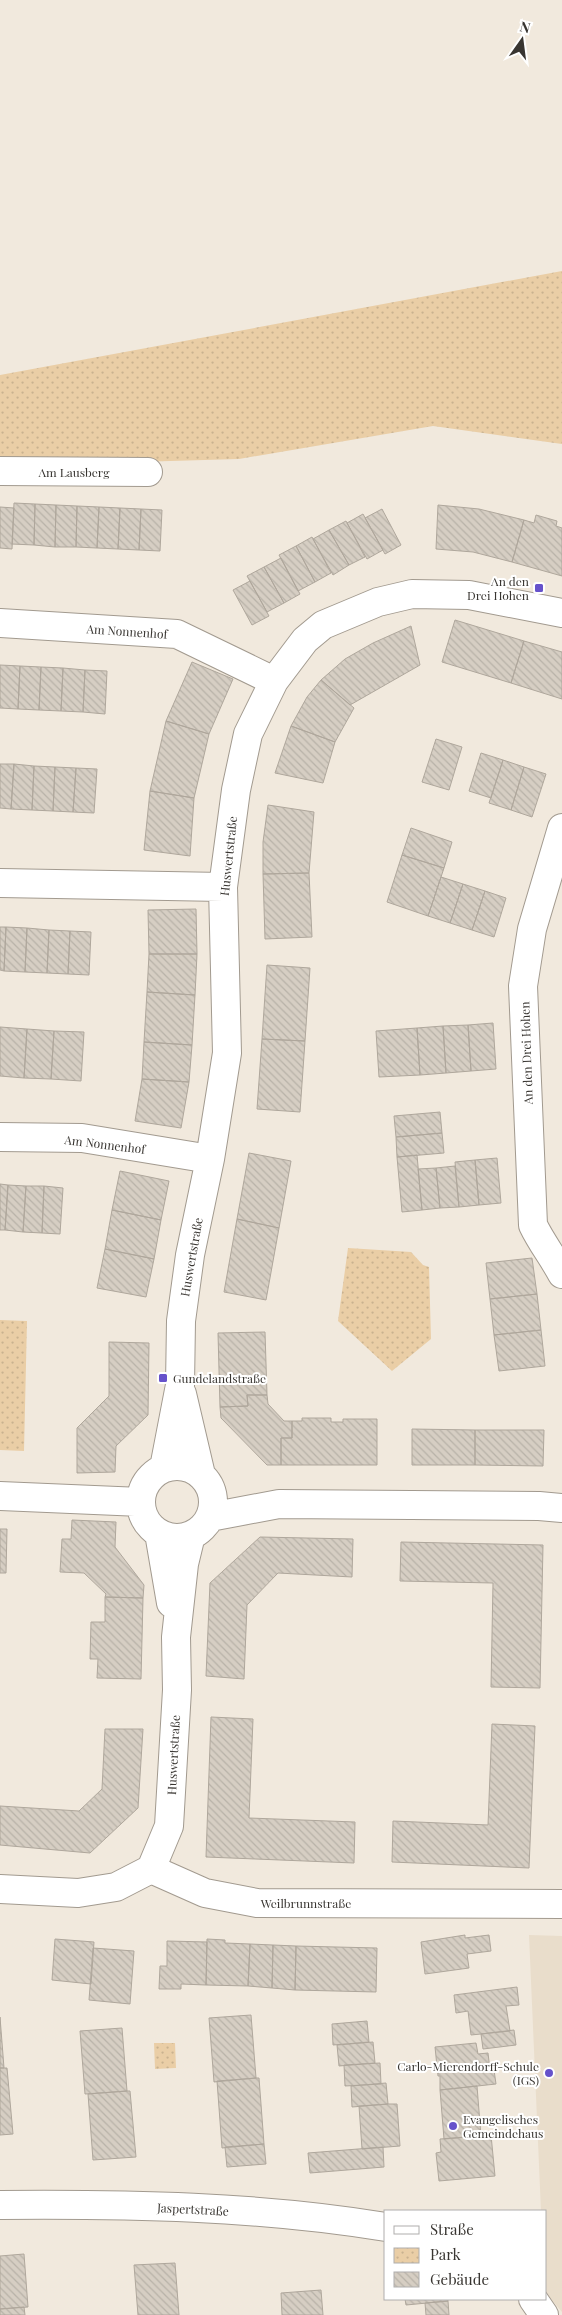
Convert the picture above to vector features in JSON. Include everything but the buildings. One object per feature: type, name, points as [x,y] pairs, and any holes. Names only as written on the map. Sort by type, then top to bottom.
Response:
[{"type":"street","name":"Am Lausberg","points":[[0,471],[148,472]]},
{"type":"street","name":"Huswertstraße","points":[[164,1468],[180,1385],[182,1311],[190,1255],[210,1159],[227,1054],[223,886],[236,790],[248,734],[274,682],[292,655],[322,625],[378,602],[412,594],[469,594],[562,613]]},
{"type":"street","name":"Am Nonnenhof","points":[[0,623],[177,634],[274,682]]},
{"type":"street","name":"An den Drei Hohen","points":[[562,828],[532,929],[523,986],[533,1225],[540,1240],[549,1250],[562,1274]]},
{"type":"street","points":[[0,883],[223,886]]},
{"type":"street","name":"Am Nonnenhof","points":[[0,1137],[82,1138],[210,1159]]},
{"type":"street","name":"Huswertstraße","points":[[180,1385],[206,1482]]},
{"type":"street","points":[[206,1482],[213,1508],[205,1525],[191,1535],[175,1538],[159,1533],[148,1523],[141,1502],[143,1491],[148,1482],[164,1468],[182,1466],[206,1482],[280,1504]]},
{"type":"street","points":[[0,1496],[141,1502]]},
{"type":"street","points":[[210,1517],[280,1504],[539,1506],[562,1508]]},
{"type":"street","name":"Huswertstraße","points":[[159,1533],[176,1637]]},
{"type":"street","name":"Huswertstraße","points":[[151,1870],[169,1826],[177,1690],[176,1637],[184,1564],[191,1535]]},
{"type":"street","points":[[0,1889],[78,1893],[116,1887],[151,1870]]},
{"type":"street","name":"Weilbrunnstraße","points":[[151,1870],[205,1893],[257,1903],[562,1904]]},
{"type":"street","name":"Jaspertstraße","points":[[0,2205],[178,2208],[300,2215],[384,2227]]},
{"type":"street","points":[[534,2300],[544,2315]]},
{"type":"shaded area","name":"Carlo-Mierendorff-Schule (IGS)","points":[[529,1935],[562,1936],[562,2312],[547,2294],[547,2210],[541,2210]]},
{"type":"green space","points":[[562,271],[562,444],[433,426],[239,459],[136,462],[0,459],[0,375]]},
{"type":"green space","points":[[348,1248],[411,1252],[423,1265],[429,1267],[431,1339],[392,1371],[338,1321]]},
{"type":"green space","points":[[0,1320],[27,1321],[24,1451],[0,1450]]},
{"type":"green space","points":[[154,2043],[175,2043],[176,2068],[155,2069]]},
{"type":"place","name":"An den Drei Hohen","points":[[539,588]]},
{"type":"place","name":"Gundelandstraße","points":[[163,1378]]},
{"type":"place","name":"Carlo-Mierendorff-Schule (IGS)","points":[[549,2073]]},
{"type":"place","name":"Evangelisches Gemeindehaus","points":[[453,2126]]}]
